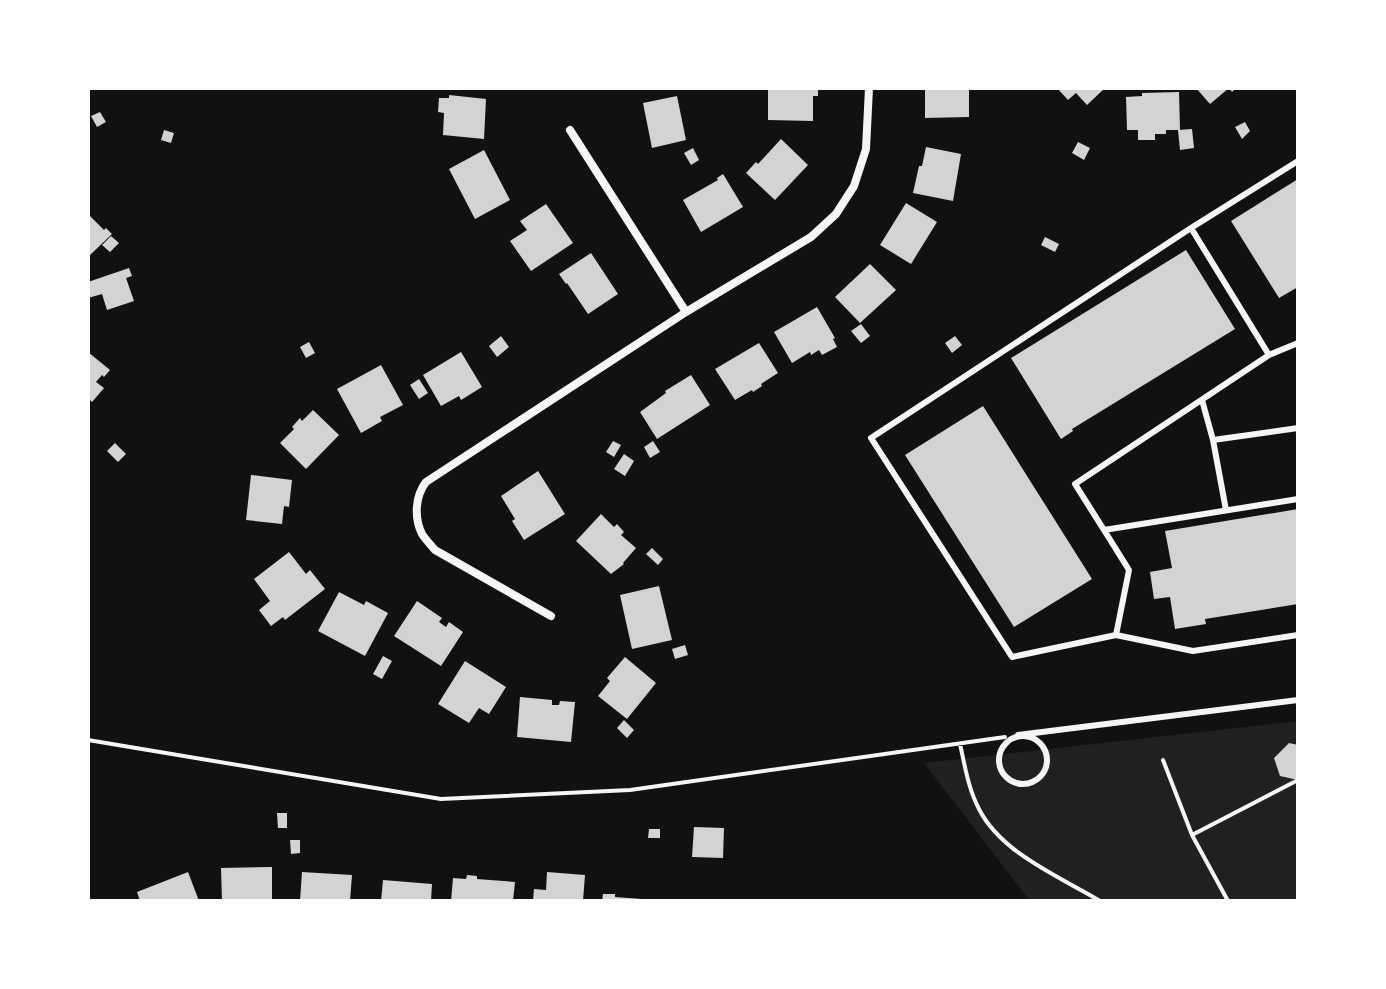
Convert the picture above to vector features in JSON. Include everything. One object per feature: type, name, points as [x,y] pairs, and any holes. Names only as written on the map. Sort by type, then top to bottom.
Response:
[{"type":"street","points":[[551,616],[435,550],[422,533],[417,512],[421,488],[686,312],[811,237],[836,214],[854,186],[866,149],[869,88]]},
{"type":"street","points":[[570,130],[686,312]]},
{"type":"lane","points":[[1298,161],[871,438],[1012,657],[1116,635],[1193,651],[1298,635]]},
{"type":"lane","points":[[1191,228],[1269,355]]},
{"type":"lane","points":[[1116,635],[1129,570],[1075,484],[1269,355],[1298,343]]},
{"type":"lane","points":[[1202,400],[1226,510]]},
{"type":"lane","points":[[1213,440],[1298,428]]},
{"type":"lane","points":[[1104,530],[1298,499]]},
{"type":"lane","points":[[1018,735],[1035,738],[1046,750],[1048,758],[1043,774],[1029,784],[1013,782],[999,764],[1001,749],[1018,735],[1298,700]]},
{"type":"path","points":[[88,740],[441,799],[630,790],[1018,735]]},
{"type":"path","points":[[960,744],[968,781],[979,810],[994,831],[1015,850],[1100,901]]},
{"type":"path","points":[[1163,760],[1192,835],[1228,901]]},
{"type":"path","points":[[1192,835],[1298,780]]},
{"type":"shaded area","points":[[1298,721],[1298,901],[1030,901],[924,763]]},
{"type":"building","points":[[768,88],[818,88],[818,96],[813,96],[813,121],[768,120]]},
{"type":"building","points":[[925,88],[969,88],[969,117],[925,118]]},
{"type":"building","points":[[1057,88],[1105,88],[1087,105],[1076,93],[1068,100]]},
{"type":"building","points":[[1196,88],[1229,88],[1210,104]]},
{"type":"building","points":[[1179,92],[1180,130],[1155,134],[1155,140],[1138,140],[1138,130],[1127,130],[1126,97],[1142,96],[1142,93]]},
{"type":"building","points":[[449,95],[486,99],[484,139],[443,135],[444,113],[438,112],[439,98],[449,98]]},
{"type":"building","points":[[677,96],[686,140],[652,148],[643,103]]},
{"type":"building","points":[[100,112],[106,122],[97,127],[91,116]]},
{"type":"building","points":[[1245,122],[1250,131],[1242,139],[1235,127]]},
{"type":"building","points":[[1192,129],[1194,148],[1180,150],[1178,130]]},
{"type":"building","points":[[164,130],[174,133],[171,143],[161,140]]},
{"type":"building","points":[[781,139],[808,165],[775,200],[746,173]]},
{"type":"building","points":[[1078,142],[1090,148],[1084,160],[1072,153]]},
{"type":"building","points":[[926,147],[961,154],[953,201],[913,193]]},
{"type":"building","points":[[693,148],[699,160],[691,165],[684,153]]},
{"type":"building","points":[[484,150],[510,200],[475,219],[449,169]]},
{"type":"building","points":[[723,174],[743,207],[701,232],[683,200]]},
{"type":"building","points":[[1298,179],[1298,287],[1279,298],[1231,221]]},
{"type":"building","points":[[906,203],[937,222],[911,264],[880,245]]},
{"type":"building","points":[[546,204],[573,243],[531,271],[510,241],[527,230],[520,221]]},
{"type":"building","points":[[88,214],[112,234],[88,257]]},
{"type":"building","points":[[111,236],[119,243],[110,252],[102,245]]},
{"type":"building","points":[[1045,237],[1059,244],[1055,252],[1041,245]]},
{"type":"building","points":[[1186,250],[1235,329],[1072,429],[1061,439],[1011,358]]},
{"type":"building","points":[[591,253],[618,294],[588,314],[559,274]]},
{"type":"building","points":[[870,264],[896,290],[860,323],[835,297]]},
{"type":"building","points":[[129,268],[132,276],[126,278],[134,301],[107,310],[102,294],[88,298],[88,282]]},
{"type":"building","points":[[817,307],[837,347],[822,355],[819,350],[811,355],[810,352],[792,363],[774,332]]},
{"type":"building","points":[[861,324],[870,336],[861,343],[851,331]]},
{"type":"building","points":[[501,336],[509,347],[497,357],[489,346]]},
{"type":"building","points":[[955,336],[962,345],[952,353],[945,343]]},
{"type":"building","points":[[309,342],[315,353],[306,358],[300,347]]},
{"type":"building","points":[[759,343],[778,373],[753,392],[735,400],[715,369]]},
{"type":"building","points":[[88,352],[110,370],[96,382],[104,388],[92,402],[88,398]]},
{"type":"building","points":[[461,352],[482,387],[461,400],[459,396],[441,406],[423,375]]},
{"type":"building","points":[[381,365],[403,405],[380,417],[382,421],[361,433],[337,389]]},
{"type":"building","points":[[691,375],[710,405],[657,439],[640,412]]},
{"type":"building","points":[[419,379],[428,393],[419,399],[410,385]]},
{"type":"building","points":[[983,406],[1092,579],[1014,627],[905,455]]},
{"type":"building","points":[[313,410],[339,435],[306,469],[280,443],[300,418],[302,421]]},
{"type":"building","points":[[613,441],[621,445],[614,457],[606,452]]},
{"type":"building","points":[[653,441],[660,452],[650,458],[644,447]]},
{"type":"building","points":[[115,443],[126,454],[118,462],[107,451]]},
{"type":"building","points":[[624,454],[634,461],[625,476],[614,469]]},
{"type":"building","points":[[538,471],[565,514],[524,540],[501,496]]},
{"type":"building","points":[[251,475],[292,480],[289,507],[284,506],[282,524],[246,520]]},
{"type":"building","points":[[1298,509],[1298,604],[1205,619],[1206,624],[1175,629],[1170,597],[1154,599],[1150,572],[1172,568],[1165,531]]},
{"type":"building","points":[[601,514],[614,527],[617,524],[624,532],[621,535],[636,548],[624,564],[611,574],[576,541]]},
{"type":"building","points":[[652,548],[663,559],[658,565],[646,554]]},
{"type":"building","points":[[289,552],[306,574],[310,570],[325,589],[285,620],[283,617],[271,626],[259,610],[270,601],[254,579]]},
{"type":"building","points":[[659,586],[672,640],[632,649],[620,595]]},
{"type":"building","points":[[339,592],[388,613],[365,656],[318,631]]},
{"type":"building","points":[[417,601],[442,618],[439,622],[446,627],[449,622],[463,632],[441,666],[394,636]]},
{"type":"building","points":[[685,645],[688,655],[675,659],[672,649]]},
{"type":"building","points":[[383,656],[392,661],[382,679],[373,674]]},
{"type":"building","points":[[625,657],[656,683],[627,719],[598,696],[610,681],[607,678]]},
{"type":"building","points":[[465,661],[506,687],[489,714],[479,708],[469,723],[438,704]]},
{"type":"building","points":[[520,697],[552,700],[552,705],[559,705],[560,701],[575,702],[571,742],[517,737]]},
{"type":"building","points":[[624,720],[634,730],[627,738],[617,728]]},
{"type":"building","points":[[1289,743],[1298,745],[1298,780],[1280,776],[1274,758]]},
{"type":"building","points":[[277,813],[287,813],[287,828],[278,828]]},
{"type":"building","points":[[694,827],[724,828],[723,858],[692,857]]},
{"type":"building","points":[[649,829],[660,829],[660,838],[648,838]]},
{"type":"building","points":[[290,840],[300,840],[300,853],[291,854]]},
{"type":"building","points":[[272,867],[272,901],[222,901],[221,868]]},
{"type":"building","points":[[188,872],[199,901],[140,901],[137,892]]},
{"type":"building","points":[[302,872],[352,875],[350,901],[300,901]]},
{"type":"building","points":[[547,872],[585,875],[583,901],[533,901],[534,889],[546,890]]},
{"type":"building","points":[[467,875],[477,876],[477,879],[515,882],[513,901],[451,901],[453,878],[466,879]]},
{"type":"building","points":[[383,880],[432,884],[431,901],[381,901]]},
{"type":"building","points":[[603,894],[615,894],[615,897],[642,901],[602,901]]}]
